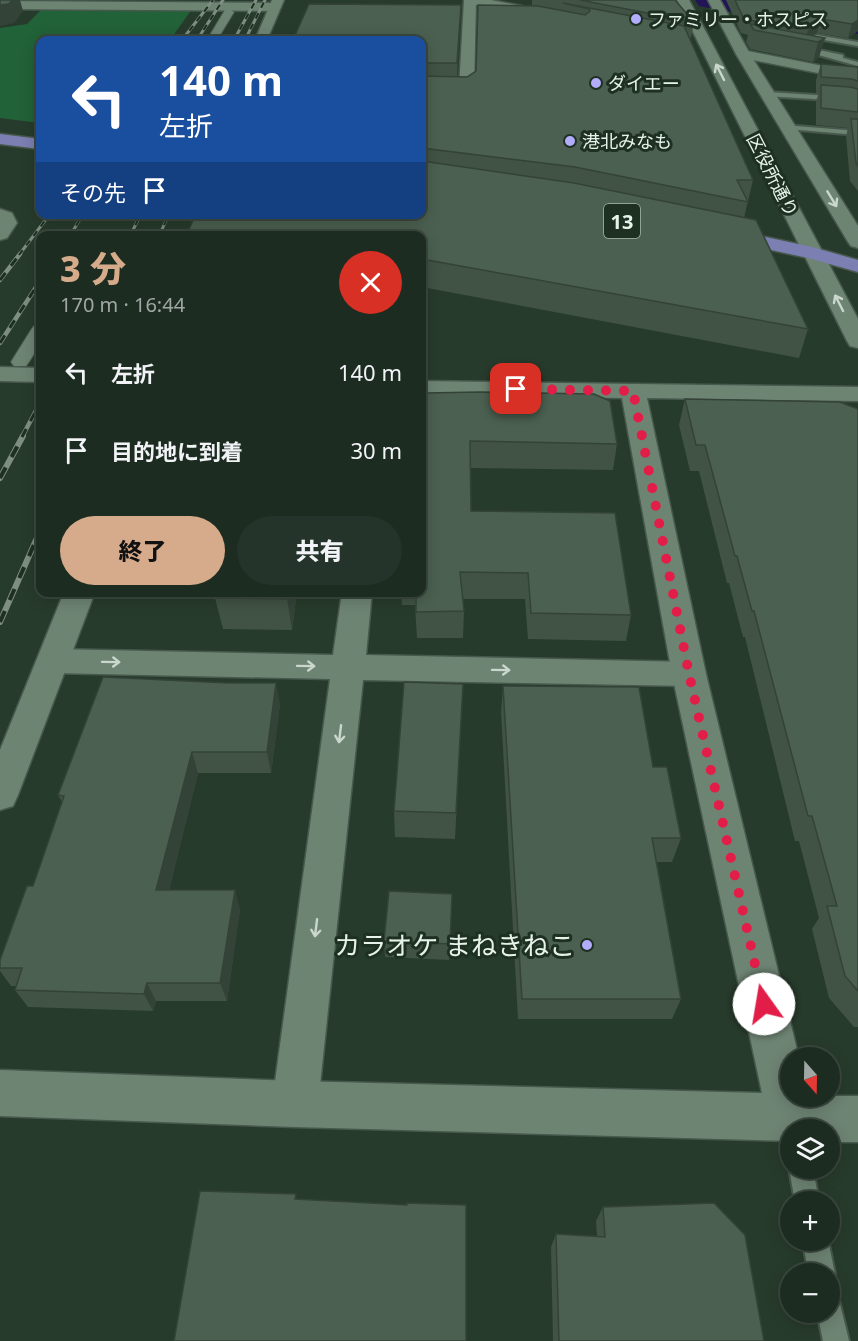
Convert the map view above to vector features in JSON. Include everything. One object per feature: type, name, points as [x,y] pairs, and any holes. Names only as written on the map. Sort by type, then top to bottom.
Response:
[{"type":"main road","points":[[0,128],[36,132]]},
{"type":"main road","points":[[0,139],[36,144]]},
{"type":"main road","points":[[706,235],[858,268]]},
{"type":"street","points":[[426,93],[466,93],[475,22],[471,0],[562,18]]},
{"type":"street","points":[[0,5],[21,8],[276,4],[263,36]]},
{"type":"street","name":"区役所通り","points":[[685,4],[858,341]]},
{"type":"street","points":[[215,36],[235,5]]},
{"type":"street","name":"区役所通り","points":[[718,6],[787,127],[858,242]]},
{"type":"street","points":[[686,42],[707,47],[738,38],[858,77]]},
{"type":"street","points":[[0,215],[5,217],[7,223],[0,234]]},
{"type":"street","points":[[20,370],[36,338]]},
{"type":"street","points":[[426,388],[858,394]]},
{"type":"street","points":[[0,390],[36,391]]},
{"type":"street","points":[[633,391],[689,674],[790,1119]]},
{"type":"street","points":[[0,795],[78,597]]},
{"type":"street","points":[[295,1104],[356,597]]},
{"type":"street","points":[[53,661],[689,674]]},
{"type":"street","points":[[0,1093],[780,1123]]},
{"type":"street","points":[[840,1120],[858,1119]]},
{"type":"lane","points":[[858,44],[817,37],[807,43],[794,44],[858,64]]},
{"type":"lane","points":[[768,94],[847,99],[858,103]]},
{"type":"lane","points":[[787,127],[858,133]]},
{"type":"lane","points":[[833,1323],[836,1341]]},
{"type":"green space","points":[[43,8],[192,9],[173,36],[36,36],[36,122],[0,118],[0,28],[27,24]]},
{"type":"building","points":[[0,0],[12,0],[9,4],[0,5]]},
{"type":"building","points":[[580,0],[675,0],[694,22]]},
{"type":"building","points":[[735,0],[858,0],[858,20],[852,24],[821,19],[809,24],[794,22],[790,25],[793,28],[744,19]]},
{"type":"building","name":"港北みなも","points":[[563,3],[684,26],[753,180],[737,180],[748,202],[575,167],[426,148],[426,76],[467,77],[476,71],[478,5],[538,6],[585,15],[590,11]]},
{"type":"building","points":[[309,4],[461,5],[457,63],[426,63],[426,36],[295,36]]},
{"type":"building","points":[[750,24],[825,38],[818,42],[754,30]]},
{"type":"building","points":[[821,64],[858,67],[858,81],[821,77]]},
{"type":"building","points":[[821,85],[858,89],[858,112],[821,108]]},
{"type":"building","points":[[851,119],[858,119],[858,166],[856,163]]},
{"type":"building","points":[[426,162],[574,183],[756,220],[808,329],[426,260],[426,231],[188,231],[194,219],[426,219]]},
{"type":"building","points":[[426,393],[594,394],[610,401],[617,444],[470,441],[471,511],[615,513],[631,615],[531,613],[528,573],[460,572],[464,611],[416,612],[416,597],[426,597]]},
{"type":"building","points":[[685,399],[840,402],[858,409],[858,991],[845,976],[827,906],[837,906],[812,816],[808,816],[754,611],[752,611],[737,556],[735,556],[705,445],[696,445]]},
{"type":"building","points":[[215,597],[287,597],[287,599]]},
{"type":"building","points":[[103,677],[276,683],[267,752],[192,752],[156,890],[235,890],[220,983],[147,983],[144,994],[15,990],[22,968],[0,968],[0,960],[27,886],[33,886],[64,796],[58,795]]},
{"type":"building","points":[[404,682],[463,684],[456,813],[394,811]]},
{"type":"building","points":[[503,686],[639,687],[653,767],[667,767],[681,838],[652,838],[681,999],[522,999]]},
{"type":"building","points":[[389,891],[452,894],[450,944],[384,941]]},
{"type":"building","points":[[200,1191],[296,1194],[295,1199],[407,1205],[407,1203],[466,1205],[466,1341],[174,1341]]},
{"type":"building","points":[[714,1203],[745,1235],[764,1341],[559,1341],[556,1234],[605,1237],[603,1207]]},
{"type":"waterway","points":[[709,0],[858,25]]},
{"type":"railway","points":[[185,36],[213,0]]},
{"type":"railway","points":[[200,36],[223,0]]},
{"type":"railway","points":[[236,36],[256,0]]},
{"type":"railway","points":[[247,36],[265,0]]},
{"type":"railway","points":[[37,231],[46,219]]},
{"type":"railway","points":[[73,231],[80,219]]},
{"type":"railway","points":[[132,231],[138,219]]},
{"type":"railway","points":[[161,231],[167,219]]},
{"type":"railway","points":[[19,255],[36,233]]},
{"type":"railway","points":[[0,280],[20,254]]},
{"type":"railway","points":[[0,343],[36,287]]},
{"type":"railway","points":[[22,437],[36,411]]},
{"type":"railway","points":[[0,478],[23,436]]},
{"type":"railway","points":[[0,622],[36,540]]},
{"type":"place","name":"ファミリー・ホスピス","points":[[636,19]]},
{"type":"place","name":"ダイエー","points":[[596,83]]},
{"type":"place","name":"港北みなも","points":[[570,141]]},
{"type":"place","name":"カラオケ まねきねこ","points":[[587,945]]},
{"type":"route","points":[[516,389],[633,391],[689,674],[764,1004]]}]
